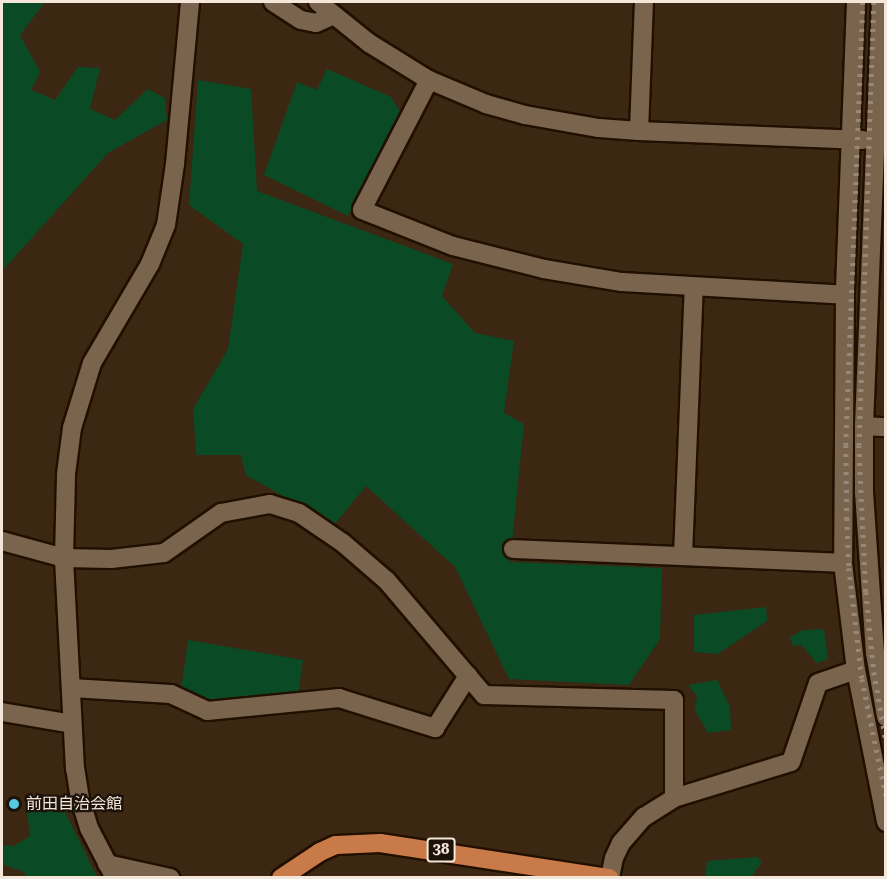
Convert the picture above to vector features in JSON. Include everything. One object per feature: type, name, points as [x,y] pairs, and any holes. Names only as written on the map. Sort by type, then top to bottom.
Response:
[{"type":"main road","name":"38","points":[[281,878],[320,852],[336,845],[380,843],[404,844],[610,878]]},
{"type":"street","points":[[170,878],[111,871],[89,828],[80,800],[72,724],[64,558],[66,474],[72,428],[92,363],[150,264],[166,225],[175,164],[190,2]]},
{"type":"street","points":[[273,2],[301,20],[316,23],[332,16]]},
{"type":"street","points":[[318,2],[332,16],[369,43],[429,80],[486,105],[525,115],[599,128],[639,131],[880,141]]},
{"type":"street","points":[[639,131],[644,2]]},
{"type":"street","points":[[856,2],[845,295],[843,563],[856,670],[885,822]]},
{"type":"street","points":[[864,716],[885,716],[876,664],[868,558],[864,426],[880,141],[881,2]]},
{"type":"street","points":[[429,80],[362,210],[453,246],[544,269],[622,282],[845,295]]},
{"type":"street","points":[[683,556],[694,287]]},
{"type":"street","points":[[864,426],[885,427]]},
{"type":"street","points":[[2,541],[64,558],[111,559],[164,553],[222,513],[270,504],[299,513],[343,543],[387,581],[484,695],[674,700],[674,798]]},
{"type":"street","points":[[513,549],[843,563]]},
{"type":"street","points":[[610,878],[614,858],[621,843],[644,817],[674,798],[791,762],[818,683],[856,670]]},
{"type":"street","points":[[71,688],[171,694],[207,711],[339,698],[435,728],[468,675]]},
{"type":"street","points":[[2,712],[72,724]]},
{"type":"green space","points":[[2,2],[45,2],[20,35],[40,72],[31,90],[55,100],[78,67],[100,68],[90,109],[115,120],[148,89],[165,98],[167,120],[108,153],[2,271]]},
{"type":"green space","points":[[327,69],[391,97],[401,113],[348,216],[264,175],[297,82],[317,90]]},
{"type":"green space","points":[[198,80],[251,89],[257,191],[453,264],[442,296],[475,333],[514,341],[504,413],[524,424],[510,562],[662,568],[660,639],[629,685],[509,679],[455,567],[366,486],[334,525],[246,475],[241,455],[196,455],[193,409],[228,349],[243,244],[189,205]]},
{"type":"green space","points":[[766,607],[767,621],[718,654],[694,652],[694,615]]},
{"type":"green space","points":[[824,629],[828,659],[817,663],[801,645],[793,646],[790,637],[803,630]]},
{"type":"green space","points":[[188,640],[303,660],[298,696],[205,704],[181,690]]},
{"type":"green space","points":[[717,680],[730,707],[731,730],[708,733],[695,710],[697,696],[688,685]]},
{"type":"green space","points":[[58,798],[97,877],[26,877],[24,872],[2,864],[2,845],[14,846],[30,836],[27,811],[35,805]]},
{"type":"green space","points":[[757,857],[762,862],[751,877],[705,877],[707,861]]},
{"type":"railway","points":[[863,2],[846,445],[847,518],[849,568],[862,679],[886,796]]},
{"type":"railway","points":[[874,2],[859,445],[866,592],[874,672],[886,741]]},
{"type":"place","name":"前田自治会館","points":[[14,804]]}]
